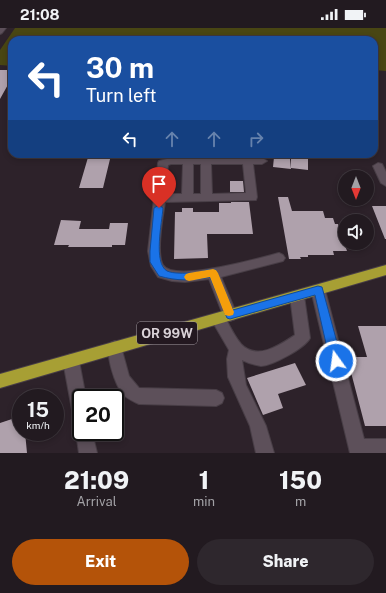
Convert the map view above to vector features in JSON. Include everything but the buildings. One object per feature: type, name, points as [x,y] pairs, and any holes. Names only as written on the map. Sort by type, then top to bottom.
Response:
[{"type":"highway","name":"OR 99W","points":[[0,381],[386,270]]},
{"type":"lane","points":[[0,32],[3,28]]},
{"type":"lane","points":[[262,161],[171,161],[163,163],[154,251],[155,262],[162,273],[176,277],[193,277],[279,258]]},
{"type":"lane","points":[[187,198],[188,161]]},
{"type":"lane","points":[[206,161],[207,198]]},
{"type":"lane","points":[[160,198],[252,197],[248,161]]},
{"type":"lane","points":[[378,166],[386,183]]},
{"type":"lane","points":[[213,273],[224,317],[236,350],[234,361],[235,374],[239,388],[255,418],[262,437],[265,453]]},
{"type":"lane","points":[[318,290],[358,450],[386,448]]},
{"type":"lane","points":[[236,350],[248,356],[262,359],[284,352],[303,338],[297,296]]},
{"type":"lane","points":[[115,348],[126,386],[134,394],[139,396],[216,398]]},
{"type":"lane","points":[[71,361],[76,389]]},
{"type":"lane","points":[[86,441],[88,453]]},
{"type":"shaded area","points":[[15,28],[386,28],[386,71],[378,70],[378,36],[10,36]]},
{"type":"shaded area","points":[[8,38],[8,66],[0,65],[0,50]]},
{"type":"slow traffic","points":[[189,277],[213,273],[229,312]]},
{"type":"route","points":[[159,208],[154,251],[155,262],[162,273],[176,277],[193,277],[213,273],[230,315],[318,290],[336,361]]}]
